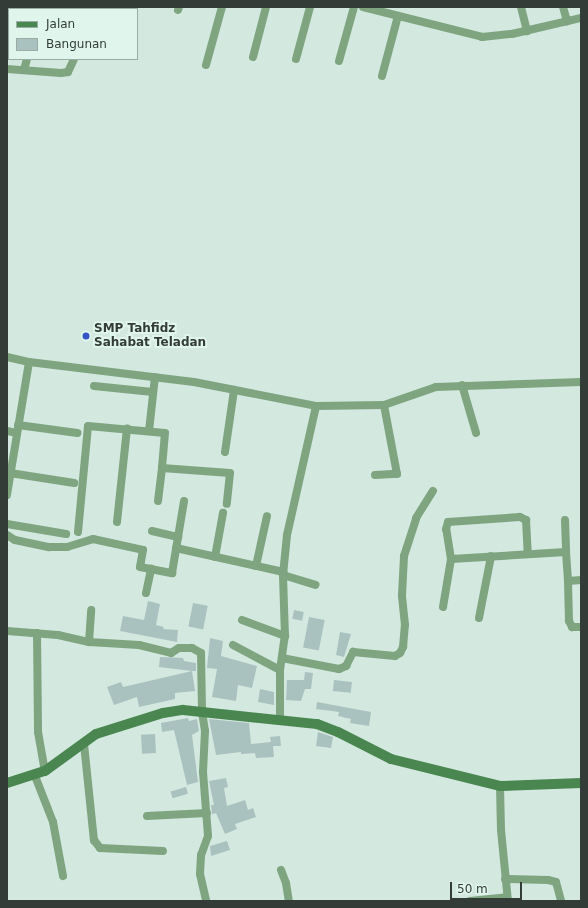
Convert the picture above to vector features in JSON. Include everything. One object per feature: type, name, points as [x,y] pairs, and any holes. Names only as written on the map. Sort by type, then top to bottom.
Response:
[{"type":"street","points":[[206,65],[222,7]]},
{"type":"street","points":[[253,57],[266,7]]},
{"type":"street","points":[[296,59],[310,7]]},
{"type":"street","points":[[339,61],[354,7]]},
{"type":"street","points":[[363,7],[482,37],[527,30],[581,18]]},
{"type":"street","points":[[521,7],[527,30]]},
{"type":"street","points":[[564,7],[567,21]]},
{"type":"street","points":[[382,76],[398,16]]},
{"type":"street","points":[[24,70],[27,60]]},
{"type":"street","points":[[7,69],[68,72],[74,60]]},
{"type":"street","points":[[7,358],[234,390],[316,406],[384,405],[436,387],[581,382]]},
{"type":"street","points":[[7,495],[29,362]]},
{"type":"street","points":[[149,431],[154,378]]},
{"type":"street","points":[[462,385],[476,433]]},
{"type":"street","points":[[94,386],[153,392]]},
{"type":"street","points":[[225,452],[234,390]]},
{"type":"street","points":[[375,475],[397,474],[384,405]]},
{"type":"street","points":[[280,721],[280,670],[285,636],[283,574],[287,536],[316,406]]},
{"type":"street","points":[[78,532],[88,426],[165,433],[158,501]]},
{"type":"street","points":[[7,431],[18,429],[77,433]]},
{"type":"street","points":[[117,522],[127,430]]},
{"type":"street","points":[[162,468],[230,473],[227,504]]},
{"type":"street","points":[[10,473],[74,483]]},
{"type":"street","points":[[282,658],[339,669],[346,666],[353,652],[395,656],[400,653],[404,647],[405,625],[402,595],[404,556],[416,518],[433,491]]},
{"type":"street","points":[[7,535],[20,542],[49,548],[66,547],[93,540],[143,550],[140,566],[172,573],[184,501]]},
{"type":"street","points":[[215,557],[223,513]]},
{"type":"street","points":[[256,566],[266,516]]},
{"type":"street","points":[[443,607],[451,559],[446,529],[448,522],[511,516],[526,520],[528,554]]},
{"type":"street","points":[[565,520],[569,621],[572,627],[581,627]]},
{"type":"street","points":[[7,524],[66,534]]},
{"type":"street","points":[[152,531],[178,537]]},
{"type":"street","points":[[176,548],[256,566],[316,585]]},
{"type":"street","points":[[451,559],[566,552]]},
{"type":"street","points":[[479,618],[491,556]]},
{"type":"street","points":[[146,593],[151,569]]},
{"type":"street","points":[[568,581],[581,580]]},
{"type":"street","points":[[89,642],[91,610]]},
{"type":"street","points":[[242,620],[285,636]]},
{"type":"street","points":[[7,631],[37,632],[89,642],[139,645],[171,653],[182,648],[199,650],[202,655],[202,712],[205,730],[203,772],[208,836],[201,855],[200,874],[206,901]]},
{"type":"street","points":[[37,632],[38,732],[45,771]]},
{"type":"street","points":[[233,645],[280,670]]},
{"type":"street","points":[[7,783],[36,776],[84,744],[96,734],[118,725],[164,713],[183,710],[317,724],[338,732],[391,759],[500,786],[581,783]]},
{"type":"street","points":[[84,744],[94,840],[100,848],[163,851]]},
{"type":"street","points":[[36,776],[52,822],[63,876]]},
{"type":"street","points":[[470,901],[507,899],[500,786]]},
{"type":"street","points":[[147,816],[207,813]]},
{"type":"street","points":[[280,870],[286,883],[289,901]]},
{"type":"street","points":[[505,879],[548,880],[556,882],[561,901]]},
{"type":"building","points":[[148,601],[160,604],[156,625],[164,627],[163,629],[178,630],[177,642],[120,631],[123,616],[144,620]]},
{"type":"building","points":[[193,603],[208,606],[203,629],[188,627]]},
{"type":"building","points":[[294,610],[304,612],[302,621],[292,619]]},
{"type":"building","points":[[309,617],[325,620],[319,650],[303,647]]},
{"type":"building","points":[[340,632],[351,634],[344,657],[336,655]]},
{"type":"building","points":[[210,638],[223,641],[221,656],[257,666],[252,688],[238,685],[236,701],[212,697],[217,669],[207,668]]},
{"type":"building","points":[[160,657],[183,658],[184,661],[196,663],[196,671],[159,667]]},
{"type":"building","points":[[192,671],[195,691],[175,693],[175,699],[139,707],[137,697],[114,705],[107,687],[121,682],[123,687]]},
{"type":"building","points":[[305,672],[313,673],[311,689],[305,689],[301,701],[286,700],[287,680],[304,680]]},
{"type":"building","points":[[334,680],[352,682],[351,693],[333,691]]},
{"type":"building","points":[[260,689],[274,692],[274,705],[258,702]]},
{"type":"building","points":[[317,702],[371,712],[369,726],[350,723],[351,719],[338,716],[339,712],[316,709]]},
{"type":"building","points":[[188,718],[189,721],[197,719],[199,731],[192,735],[198,782],[187,785],[174,730],[162,732],[161,723]]},
{"type":"building","points":[[209,719],[249,723],[251,744],[271,742],[270,737],[280,736],[281,746],[273,746],[274,757],[256,758],[255,753],[241,754],[241,752],[216,755]]},
{"type":"building","points":[[318,732],[333,737],[331,748],[316,746]]},
{"type":"building","points":[[155,734],[156,753],[142,754],[141,735]]},
{"type":"building","points":[[226,778],[228,787],[224,788],[227,806],[245,800],[248,810],[253,808],[256,817],[235,824],[237,829],[225,834],[216,813],[212,814],[211,805],[214,805],[209,781]]},
{"type":"building","points":[[186,787],[188,794],[173,798],[171,791]]},
{"type":"building","points":[[227,841],[230,850],[211,856],[210,846]]},
{"type":"place","name":"SMP Tahfidz Sahabat Teladan","points":[[86,336]]}]
